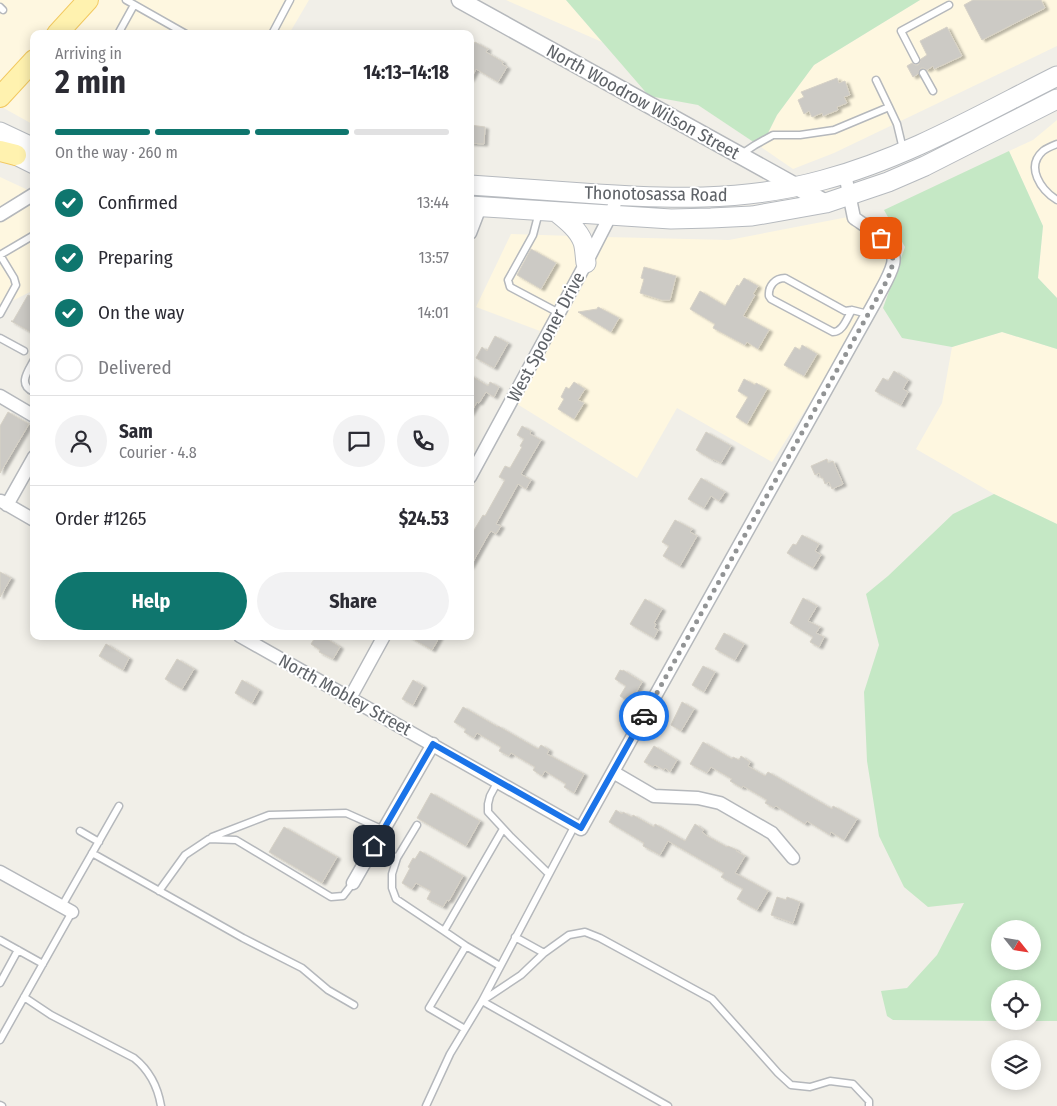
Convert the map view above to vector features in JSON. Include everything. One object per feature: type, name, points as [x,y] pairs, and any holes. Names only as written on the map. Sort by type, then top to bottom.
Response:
[{"type":"main road","points":[[61,30],[88,0]]},
{"type":"main road","points":[[0,96],[30,64]]},
{"type":"main road","name":"Thonotosassa Road","points":[[474,185],[683,198],[723,197],[795,187],[862,169],[904,152],[1057,76]]},
{"type":"main road","name":"Thonotosassa Road","points":[[475,207],[670,219],[752,216],[826,203],[888,182],[925,166],[1057,99]]},
{"type":"main road","points":[[0,132],[16,151]]},
{"type":"main road","points":[[0,141],[30,161]]},
{"type":"main road","points":[[548,211],[572,226],[578,234],[583,243],[586,262]]},
{"type":"street","name":"North Woodrow Wilson Street","points":[[460,0],[826,203]]},
{"type":"street","points":[[578,827],[613,772],[876,300],[894,262],[893,253],[889,246],[854,218],[845,174]]},
{"type":"street","name":"West Spooner Drive","points":[[474,470],[586,262],[610,216],[618,195]]},
{"type":"street","points":[[0,215],[30,196]]},
{"type":"street","points":[[474,225],[475,207]]},
{"type":"street","points":[[0,396],[30,414]]},
{"type":"street","points":[[30,464],[4,503],[30,518]]},
{"type":"street","name":"North Mobley Street","points":[[247,640],[578,827]]},
{"type":"street","points":[[350,698],[382,640]]},
{"type":"street","points":[[353,883],[433,744]]},
{"type":"street","points":[[613,772],[654,796],[698,798],[720,803],[772,833],[793,858]]},
{"type":"street","points":[[0,872],[67,909]]},
{"type":"lane","points":[[126,0],[179,30]]},
{"type":"lane","points":[[274,30],[290,0]]},
{"type":"lane","points":[[120,30],[134,4]]},
{"type":"lane","points":[[916,60],[901,31],[949,5]]},
{"type":"lane","points":[[923,73],[933,91]]},
{"type":"lane","points":[[876,80],[897,124],[904,152]]},
{"type":"lane","points":[[740,156],[755,145],[773,136],[800,135],[834,130],[889,108]]},
{"type":"lane","points":[[1057,144],[1043,152],[1036,160],[1035,165],[1040,184],[1046,192],[1057,200]]},
{"type":"lane","points":[[548,211],[508,280],[508,284],[510,287],[559,313]]},
{"type":"lane","points":[[0,314],[16,285],[14,278],[0,255],[30,237]]},
{"type":"lane","points":[[852,310],[841,329],[838,332],[833,332],[772,299],[768,296],[768,293],[774,281],[785,278],[845,311],[852,310],[868,314]]},
{"type":"lane","points":[[0,338],[24,351]]},
{"type":"lane","points":[[30,367],[24,378],[25,385],[30,391]]},
{"type":"lane","points":[[498,781],[490,796],[488,812],[549,874]]},
{"type":"lane","points":[[0,1039],[43,964],[92,853],[119,806]]},
{"type":"lane","points":[[159,890],[185,855],[208,838],[269,815],[346,813],[384,830]]},
{"type":"lane","points":[[417,825],[397,858],[392,874],[392,888],[396,899],[466,946],[500,966]]},
{"type":"lane","points":[[426,1106],[450,1054],[482,1001],[549,874],[578,827]]},
{"type":"lane","points":[[444,931],[504,829]]},
{"type":"lane","points":[[80,831],[99,842]]},
{"type":"lane","points":[[208,838],[236,840],[331,897],[343,896],[353,883]]},
{"type":"lane","points":[[374,846],[397,858]]},
{"type":"lane","points":[[92,853],[251,942],[302,968],[328,990],[354,1005]]},
{"type":"lane","points":[[482,1001],[521,974],[544,953],[569,935],[585,932],[600,938],[712,999],[778,1073],[792,1084],[810,1087],[830,1081],[853,1084],[869,1101],[869,1106]]},
{"type":"lane","points":[[515,937],[544,953]]},
{"type":"lane","points":[[0,940],[43,964]]},
{"type":"lane","points":[[465,1028],[430,1008],[466,946]]},
{"type":"lane","points":[[0,983],[18,950]]},
{"type":"lane","points":[[24,997],[51,1015],[134,1058],[145,1069],[160,1095],[161,1106]]},
{"type":"lane","points":[[482,1001],[668,1106]]},
{"type":"shaded area","points":[[0,0],[80,0],[53,30],[30,30],[30,54],[0,87]]},
{"type":"shaded area","points":[[97,0],[309,0],[291,30],[70,30]]},
{"type":"shaded area","points":[[506,0],[566,0],[602,42]]},
{"type":"shaded area","points":[[920,0],[1057,0],[1057,46],[834,153],[793,169],[761,147],[777,115],[814,65]]},
{"type":"shaded area","points":[[30,73],[30,123],[0,106]]},
{"type":"shaded area","points":[[1057,120],[1057,298],[1038,278],[1043,226],[1009,151],[1033,140]]},
{"type":"shaded area","points":[[0,177],[28,190],[0,208]]},
{"type":"shaded area","points":[[30,203],[30,292],[0,307],[0,222]]},
{"type":"shaded area","points":[[848,217],[877,241],[884,249],[887,261],[871,297],[830,371],[772,462],[677,408],[637,478],[517,404],[606,237],[729,240]]},
{"type":"shaded area","points":[[511,234],[573,236],[580,261],[529,355],[540,331],[476,307]]},
{"type":"shaded area","points":[[1002,332],[1057,349],[1057,524],[994,494],[916,449],[942,403],[952,347]]},
{"type":"green space","points":[[566,0],[920,0],[814,65],[777,115],[761,147],[698,105],[649,96]]},
{"type":"green space","points":[[1009,151],[1043,226],[1038,278],[1057,298],[1057,349],[1002,332],[952,347],[902,338],[883,308],[905,247],[884,210]]},
{"type":"green space","points":[[474,192],[553,199],[576,205],[474,200]]},
{"type":"green space","points":[[994,494],[1057,524],[1057,1021],[1041,1021],[1041,980],[991,980],[991,1021],[893,1020],[887,1016],[881,991],[907,988],[937,955],[964,903],[928,907],[904,887],[879,836],[867,761],[864,692],[879,645],[866,594],[888,576],[953,514]]},
{"type":"building","points":[[973,0],[1041,0],[1045,8],[982,40],[964,5]]},
{"type":"building","points":[[947,27],[962,56],[934,69],[933,66],[927,70],[921,68],[918,74],[913,77],[907,66],[912,63],[918,65],[921,59],[927,55],[920,41]]},
{"type":"building","points":[[475,42],[488,49],[486,52],[503,62],[502,64],[507,67],[498,82],[476,69],[474,73]]},
{"type":"building","points":[[837,78],[839,83],[845,81],[850,95],[844,97],[847,103],[837,107],[838,110],[823,116],[822,113],[812,117],[809,111],[804,114],[798,100],[804,97],[801,92]]},
{"type":"building","points":[[474,126],[485,127],[484,144],[474,143]]},
{"type":"building","points":[[531,249],[556,263],[541,289],[517,275]]},
{"type":"building","points":[[644,267],[676,276],[670,300],[662,300],[640,293],[644,279],[641,278]]},
{"type":"building","points":[[744,278],[758,286],[743,316],[769,330],[758,349],[747,342],[745,345],[713,328],[715,324],[690,309],[700,291],[725,306],[737,285],[739,286]]},
{"type":"building","points":[[28,295],[30,296],[30,332],[11,321],[13,321]]},
{"type":"building","points":[[598,307],[619,318],[611,332],[578,312],[597,309]]},
{"type":"building","points":[[495,336],[508,343],[494,368],[476,358],[482,347],[487,351]]},
{"type":"building","points":[[802,345],[817,354],[804,376],[784,365],[795,347],[800,350]]},
{"type":"building","points":[[894,371],[908,380],[903,389],[908,392],[901,405],[875,391],[883,378],[888,381]]},
{"type":"building","points":[[474,377],[488,386],[490,382],[499,387],[494,397],[486,392],[479,403],[477,402],[474,407]]},
{"type":"building","points":[[744,379],[767,389],[747,424],[736,417],[748,397],[738,391]]},
{"type":"building","points":[[574,382],[585,389],[578,400],[584,403],[574,419],[558,409],[564,399],[561,397],[566,387],[569,389]]},
{"type":"building","points":[[8,412],[29,424],[0,473],[0,426]]},
{"type":"building","points":[[522,426],[531,431],[530,434],[541,440],[521,474],[531,480],[526,489],[518,484],[496,524],[501,526],[496,534],[491,531],[474,560],[474,530],[483,515],[485,516],[505,480],[499,477],[505,466],[510,468],[522,447],[520,446],[524,439],[517,435]]},
{"type":"building","points":[[706,432],[731,446],[721,463],[696,450]]},
{"type":"building","points":[[827,459],[828,463],[833,461],[843,484],[832,489],[829,482],[825,484],[819,473],[815,475],[811,466]]},
{"type":"building","points":[[701,478],[725,492],[719,501],[711,496],[704,508],[688,499]]},
{"type":"building","points":[[675,520],[692,529],[690,532],[697,536],[680,566],[663,556],[669,546],[662,542]]},
{"type":"building","points":[[802,535],[819,544],[815,551],[821,555],[813,568],[787,553],[793,544],[796,545]]},
{"type":"building","points":[[0,572],[11,578],[0,597]]},
{"type":"building","points":[[803,598],[817,606],[808,621],[820,627],[816,633],[824,637],[819,647],[810,642],[813,637],[790,623]]},
{"type":"building","points":[[645,599],[662,609],[654,623],[656,624],[654,628],[658,630],[654,638],[630,624]]},
{"type":"building","points":[[724,633],[744,644],[735,660],[715,649]]},
{"type":"building","points":[[314,640],[329,640],[340,647],[333,659],[319,652],[320,650],[311,644]]},
{"type":"building","points":[[415,640],[438,640],[432,650]]},
{"type":"building","points":[[106,644],[129,658],[123,670],[99,656]]},
{"type":"building","points":[[177,659],[194,669],[182,689],[165,679]]},
{"type":"building","points":[[703,666],[715,672],[704,692],[692,685]]},
{"type":"building","points":[[620,670],[642,682],[630,703],[620,696],[626,686],[615,679]]},
{"type":"building","points":[[242,680],[259,690],[252,703],[235,693]]},
{"type":"building","points":[[413,680],[423,686],[413,705],[402,699]]},
{"type":"building","points":[[682,702],[694,709],[681,731],[671,725]]},
{"type":"building","points":[[463,707],[538,749],[541,745],[549,750],[547,754],[584,774],[574,793],[564,787],[566,784],[545,771],[542,776],[533,770],[535,767],[511,753],[509,756],[499,751],[501,747],[477,733],[474,738],[464,732],[466,729],[454,722]]},
{"type":"building","points":[[703,742],[732,759],[733,757],[739,760],[741,756],[750,762],[748,766],[765,776],[768,772],[832,809],[833,806],[857,819],[844,840],[831,832],[830,835],[807,821],[805,824],[776,806],[774,808],[765,803],[767,800],[730,781],[732,779],[711,767],[707,773],[690,764]]},
{"type":"building","points":[[654,746],[677,760],[670,772],[665,768],[664,770],[655,765],[653,767],[644,762]]},
{"type":"building","points":[[431,793],[480,821],[466,846],[417,818]]},
{"type":"building","points":[[616,810],[632,817],[633,815],[654,827],[655,824],[685,841],[695,824],[704,830],[702,832],[707,836],[727,847],[737,850],[745,856],[735,873],[768,891],[757,910],[737,899],[743,889],[721,877],[724,873],[668,841],[660,855],[643,846],[644,843],[609,822]]},
{"type":"building","points":[[284,827],[337,857],[322,883],[269,852]]},
{"type":"building","points":[[420,851],[463,876],[449,901],[447,900],[443,907],[427,899],[431,891],[416,883],[412,889],[402,883],[413,858],[415,859]]},
{"type":"building","points":[[777,897],[786,900],[787,897],[800,902],[793,923],[771,915]]},
{"type":"way so far","points":[[644,716],[890,272],[894,262],[893,253],[881,238]]},
{"type":"route","points":[[374,846],[433,744],[581,828],[644,716]]}]
